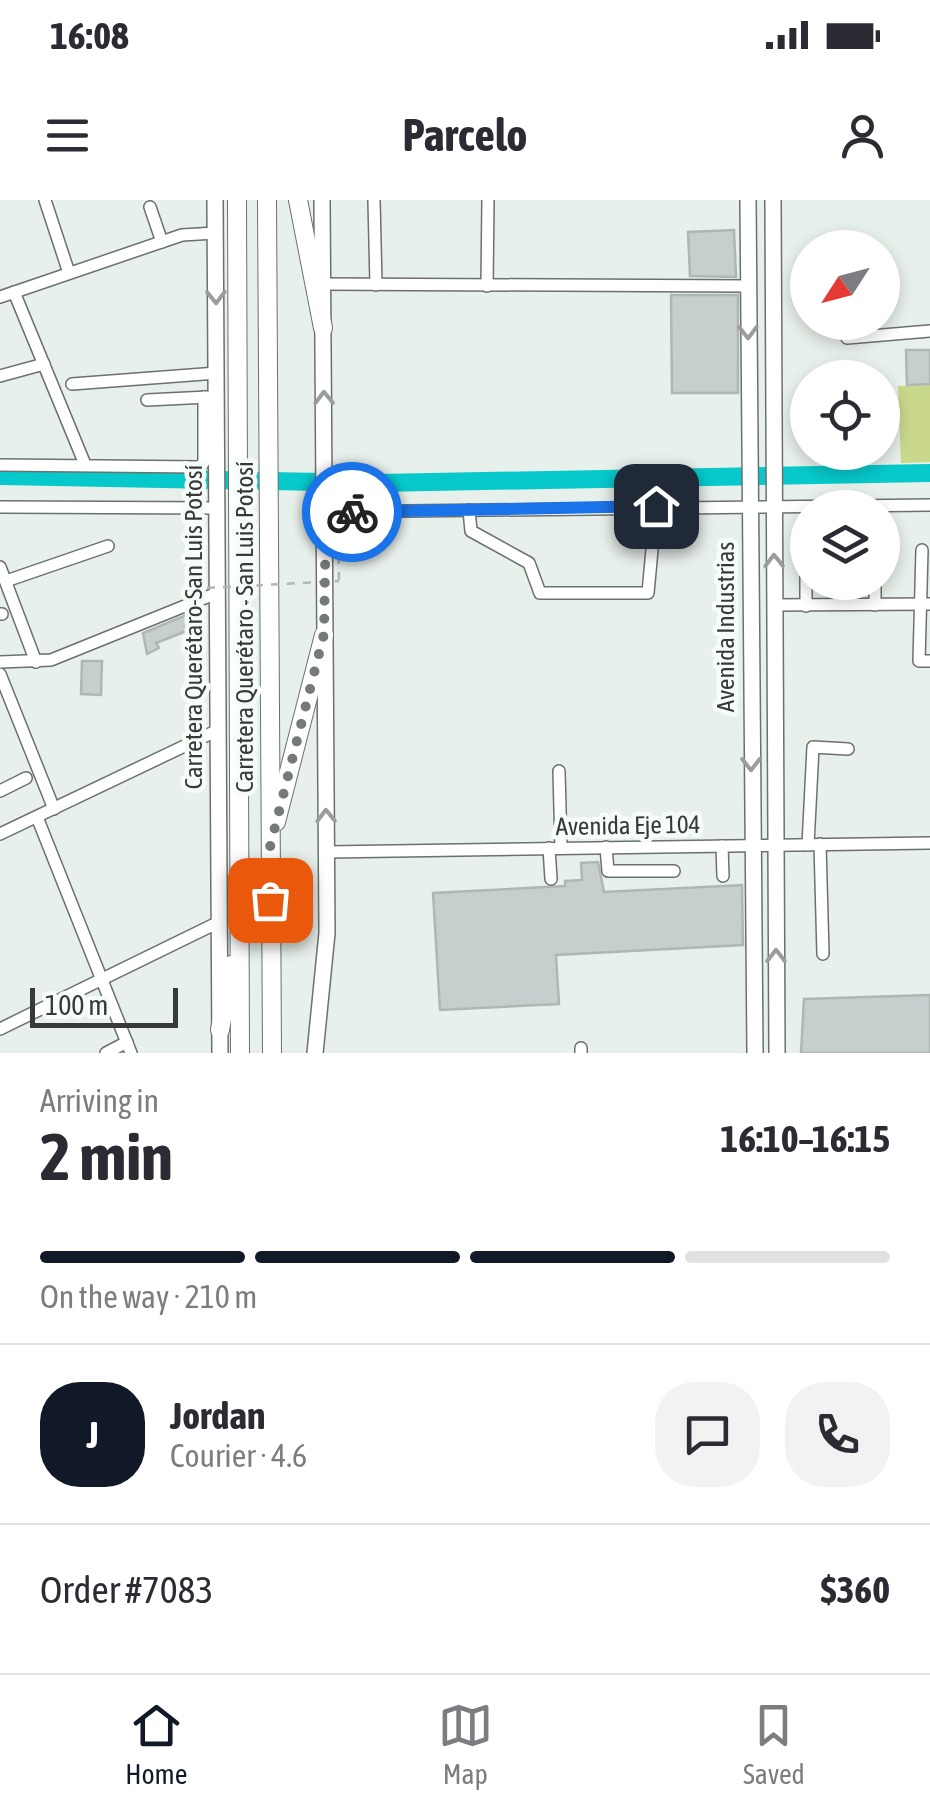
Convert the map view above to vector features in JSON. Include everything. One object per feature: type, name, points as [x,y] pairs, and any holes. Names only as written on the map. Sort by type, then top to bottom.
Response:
[{"type":"highway","name":"Carretera Querétaro - San Luis Potosí","points":[[237,200],[240,1053]]},
{"type":"highway","name":"Carretera Querétaro - San Luis Potosí","points":[[267,200],[272,1053]]},
{"type":"highway","points":[[298,200],[324,328]]},
{"type":"highway","points":[[270,847],[324,634]]},
{"type":"highway","points":[[220,1030],[238,920]]},
{"type":"main road","name":"Carretera Querétaro-San Luis Potosí","points":[[215,200],[217,373],[211,397],[218,463],[212,591],[218,730],[220,1053]]},
{"type":"main road","points":[[315,1053],[327,933],[324,634],[332,512],[326,495],[325,468],[322,200]]},
{"type":"main road","name":"Avenida Industrias","points":[[748,200],[756,1053]]},
{"type":"main road","name":"Avenida Industrias","points":[[773,200],[777,1053]]},
{"type":"street","points":[[45,200],[69,273]]},
{"type":"street","points":[[374,200],[376,285]]},
{"type":"street","points":[[487,286],[488,200]]},
{"type":"street","points":[[150,208],[162,242]]},
{"type":"street","points":[[0,297],[182,235],[216,234]]},
{"type":"street","points":[[323,284],[747,286]]},
{"type":"street","points":[[14,292],[84,462]]},
{"type":"street","points":[[900,334],[930,331]]},
{"type":"street","points":[[0,376],[44,364]]},
{"type":"street","points":[[72,384],[217,373]]},
{"type":"street","points":[[0,464],[84,462],[200,467],[204,462],[211,397],[147,400]]},
{"type":"street","points":[[332,512],[656,506],[773,497],[930,505]]},
{"type":"street","points":[[0,506],[217,503]]},
{"type":"street","points":[[470,510],[471,531],[529,563],[540,593],[648,593],[656,506]]},
{"type":"street","points":[[6,581],[108,546]]},
{"type":"street","points":[[922,550],[926,604],[924,649],[918,660],[930,661]]},
{"type":"street","points":[[0,567],[36,662]]},
{"type":"street","points":[[54,809],[0,673],[6,662],[36,662],[212,591]]},
{"type":"street","points":[[806,600],[806,606]]},
{"type":"street","points":[[876,600],[876,604]]},
{"type":"street","points":[[774,606],[795,602],[806,606],[926,604]]},
{"type":"street","points":[[0,834],[218,730]]},
{"type":"street","points":[[823,954],[814,844],[813,747],[848,749]]},
{"type":"street","points":[[551,879],[559,771]]},
{"type":"street","points":[[0,791],[26,778]]},
{"type":"street","points":[[37,817],[128,1048],[106,1053]]},
{"type":"street","name":"Avenida Eje 104","points":[[327,852],[930,843]]},
{"type":"street","points":[[722,846],[723,876]]},
{"type":"street","points":[[606,848],[608,871],[674,871]]},
{"type":"street","points":[[0,1028],[219,922]]},
{"type":"path","points":[[212,591],[339,582],[332,512]]},
{"type":"green space","points":[[930,385],[930,462],[901,463],[900,386]]},
{"type":"building","points":[[734,230],[736,277],[690,276],[688,232]]},
{"type":"building","points":[[671,295],[738,295],[738,393],[672,393]]},
{"type":"building","points":[[906,350],[930,350],[930,384],[907,385]]},
{"type":"building","points":[[191,613],[192,629],[156,643],[159,648],[147,654],[143,633]]},
{"type":"building","points":[[82,661],[102,661],[101,695],[81,694]]},
{"type":"building","points":[[598,862],[604,892],[742,885],[743,945],[556,955],[559,1004],[440,1010],[433,893],[565,886],[565,881],[582,880],[581,863]]},
{"type":"building","points":[[930,995],[930,1053],[801,1053],[804,999]]},
{"type":"waterway","points":[[0,476],[378,483],[930,473]]},
{"type":"way so far","points":[[270,900],[270,847],[324,634],[326,512],[352,512]]},
{"type":"route","points":[[352,512],[656,506]]}]
